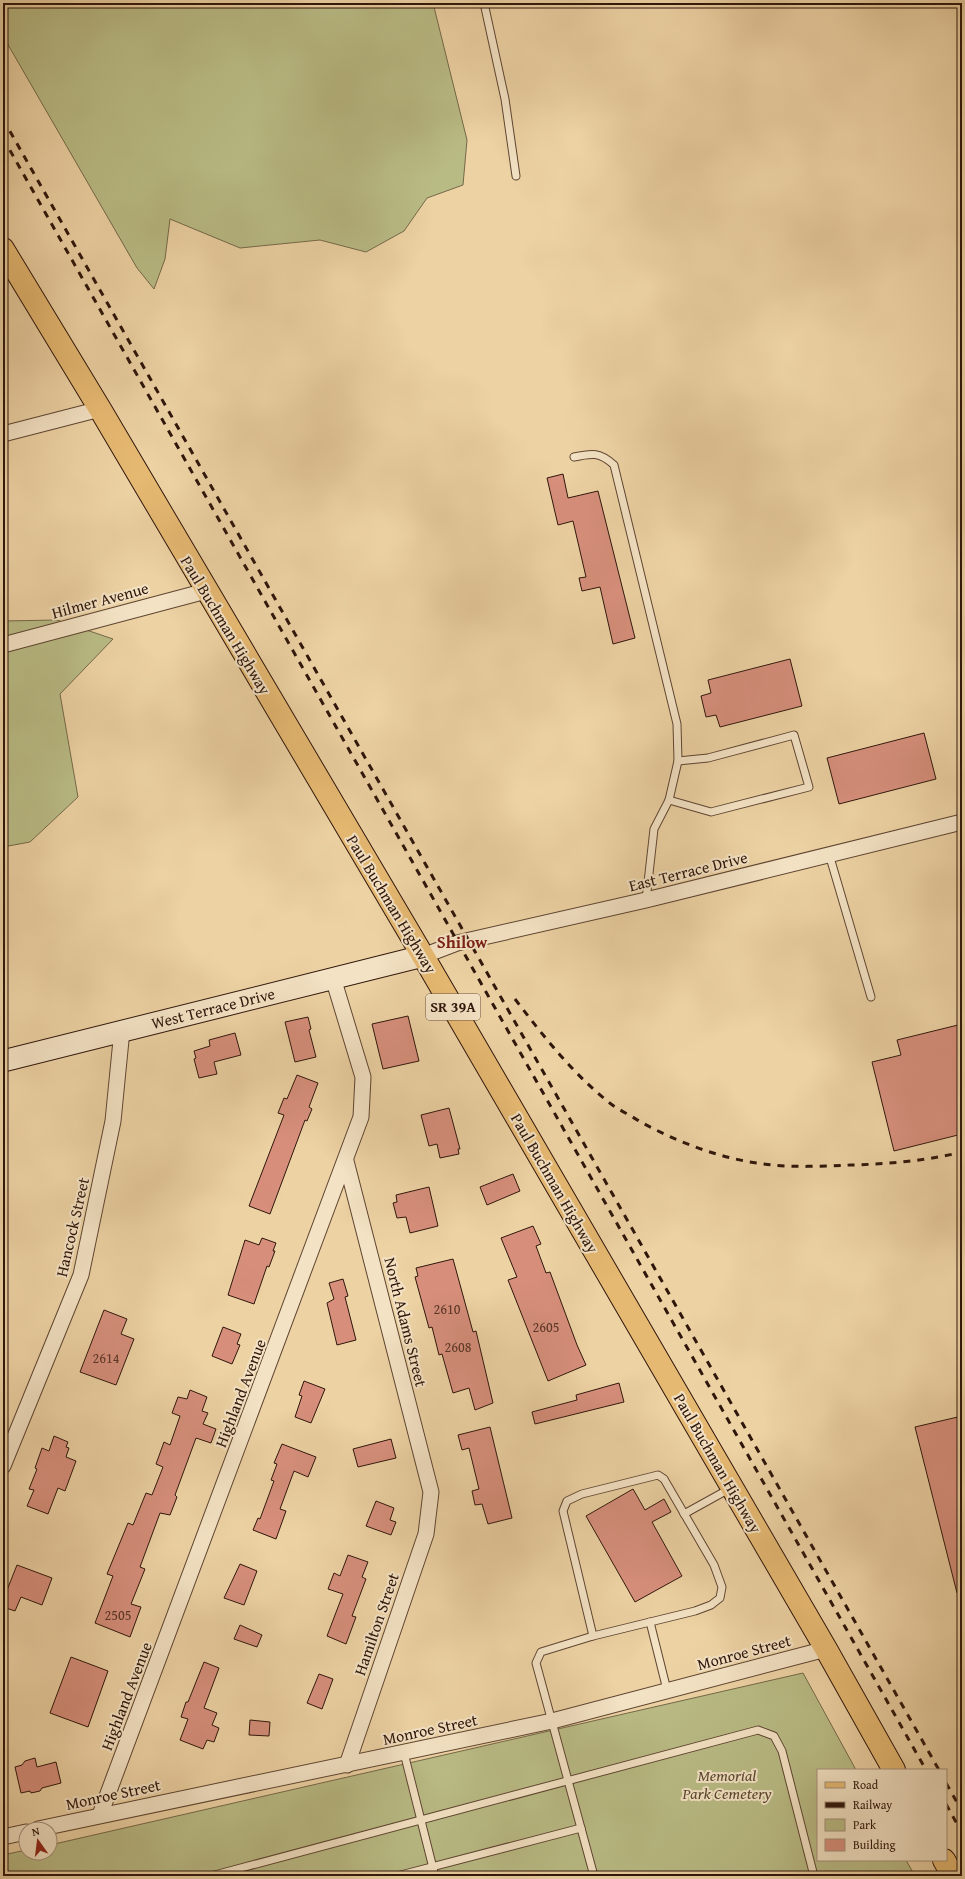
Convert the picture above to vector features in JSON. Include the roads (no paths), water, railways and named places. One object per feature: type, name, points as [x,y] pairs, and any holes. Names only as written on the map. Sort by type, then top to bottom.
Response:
[{"type":"main road","name":"Paul Buchman Highway","points":[[3,249],[100,409],[206,591],[423,956],[826,1648],[893,1769]]},
{"type":"main road","points":[[945,1861],[953,1876]]},
{"type":"street","points":[[3,434],[100,409]]},
{"type":"street","name":"Hilmer Avenue","points":[[3,645],[206,591]]},
{"type":"street","name":"East Terrace Drive","points":[[423,956],[458,943],[646,900],[962,822]]},
{"type":"street","name":"West Terrace Drive","points":[[3,1061],[122,1030],[423,956]]},
{"type":"street","name":"Highland Avenue","points":[[100,1815],[346,1161],[361,1117],[363,1077],[333,978]]},
{"type":"street","name":"Hancock Street","points":[[3,1466],[81,1275],[113,1121],[122,1030]]},
{"type":"street","name":"North Adams Street","points":[[346,1161],[432,1492]]},
{"type":"street","name":"Hamilton Street","points":[[347,1765],[426,1534],[432,1492]]},
{"type":"street","name":"Monroe Street","points":[[58,1824],[552,1721],[826,1648]]},
{"type":"street","points":[[3,1837],[18,1834]]},
{"type":"lane","points":[[484,3],[505,99],[516,176]]},
{"type":"lane","points":[[574,458],[592,453],[605,457],[614,465],[677,724],[678,761],[669,800],[654,829],[646,900]]},
{"type":"lane","points":[[669,800],[711,812],[809,787],[794,735],[708,758],[678,761]]},
{"type":"lane","points":[[829,854],[871,997]]},
{"type":"lane","points":[[593,1636],[563,1511],[567,1501],[582,1494],[658,1475],[664,1480],[714,1566],[722,1587],[720,1598],[710,1605],[695,1611],[593,1636],[541,1652],[536,1663],[594,1876]]},
{"type":"lane","points":[[684,1514],[732,1487]]},
{"type":"lane","points":[[650,1622],[667,1690]]},
{"type":"lane","points":[[211,1876],[569,1782],[758,1730],[774,1736],[782,1751],[814,1876]]},
{"type":"lane","points":[[404,1753],[434,1876]]},
{"type":"lane","points":[[398,1876],[581,1828]]},
{"type":"railway","points":[[3,119],[938,1769]]},
{"type":"railway","points":[[3,138],[925,1769]]},
{"type":"railway","points":[[515,999],[548,1041],[572,1068],[611,1104],[654,1129],[684,1143],[716,1154],[748,1162],[775,1165],[830,1166],[893,1163],[934,1158],[962,1152]]},
{"type":"railway","points":[[947,1785],[962,1811]]},
{"type":"railway","points":[[947,1806],[962,1833]]},
{"type":"district","name":"Shilow","points":[[462,942]]},
{"type":"park label","name":"Memorial Park Cemetery","points":[[727,1784]]}]
